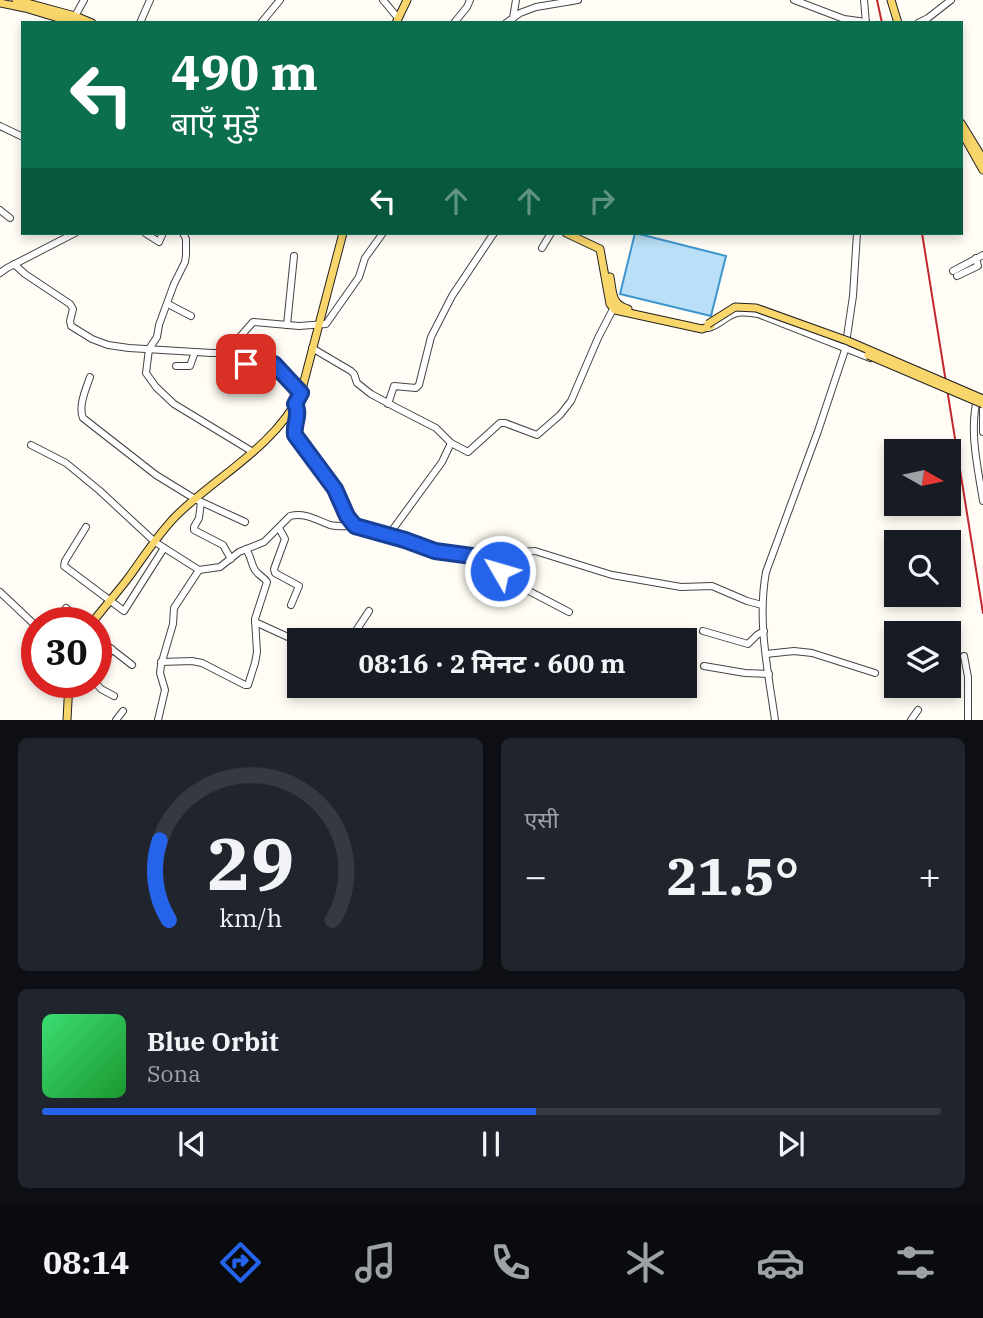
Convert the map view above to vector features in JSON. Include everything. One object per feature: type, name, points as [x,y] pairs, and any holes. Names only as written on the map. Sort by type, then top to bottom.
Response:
[{"type":"main road","points":[[16,0],[75,19]]},
{"type":"main road","points":[[397,20],[407,0]]},
{"type":"main road","points":[[889,0],[895,21]]},
{"type":"main road","points":[[0,3],[75,19]]},
{"type":"main road","points":[[963,127],[979,156],[983,170]]},
{"type":"main road","points":[[963,141],[979,156]]},
{"type":"main road","points":[[106,607],[177,514],[198,500],[253,452],[279,427],[295,404],[301,393],[342,235]]},
{"type":"main road","points":[[570,235],[600,250],[613,309],[702,329],[735,307],[756,308],[848,341],[981,402]]},
{"type":"main road","points":[[582,235],[603,247],[615,301],[620,307],[708,326]]},
{"type":"main road","points":[[64,717],[67,698]]},
{"type":"street","points":[[75,19],[84,0]]},
{"type":"street","points":[[141,21],[150,0]]},
{"type":"street","points":[[263,21],[280,0]]},
{"type":"street","points":[[383,0],[397,20]]},
{"type":"street","points":[[456,21],[470,0]]},
{"type":"street","points":[[509,21],[516,0]]},
{"type":"street","points":[[509,21],[536,7],[578,0]]},
{"type":"street","points":[[794,0],[844,19],[859,21]]},
{"type":"street","points":[[864,0],[866,21]]},
{"type":"street","points":[[922,21],[951,0]]},
{"type":"street","points":[[0,126],[21,136]]},
{"type":"street","points":[[0,210],[10,218]]},
{"type":"street","points":[[0,273],[67,235]]},
{"type":"street","points":[[148,235],[159,242],[162,235]]},
{"type":"street","points":[[230,353],[232,346],[253,322],[318,325],[328,322],[359,277],[365,258],[382,235]]},
{"type":"street","points":[[388,404],[394,386],[419,386],[431,337],[452,296],[493,235]]},
{"type":"street","points":[[542,248],[550,235]]},
{"type":"street","points":[[775,719],[762,605],[766,572],[846,347],[857,235]]},
{"type":"street","points":[[185,236],[185,262],[174,284],[157,337],[149,349],[146,373],[156,387],[186,412],[253,452]]},
{"type":"street","points":[[287,325],[294,256]]},
{"type":"street","points":[[955,274],[980,257]]},
{"type":"street","points":[[0,263],[6,268]]},
{"type":"street","points":[[14,264],[70,304],[73,309],[70,323],[75,330],[92,339],[129,348],[230,353],[237,355],[253,368],[267,362],[274,364],[301,393]]},
{"type":"street","points":[[168,304],[191,316]]},
{"type":"street","points":[[708,326],[726,309],[736,305],[760,307],[847,339],[981,402]]},
{"type":"street","points":[[312,348],[351,371],[357,383],[388,404],[436,428],[451,443],[468,452],[502,422],[533,435],[539,434],[560,415],[571,401],[613,309]]},
{"type":"street","points":[[708,326],[714,327],[734,314],[758,314],[981,402]]},
{"type":"street","points":[[176,366],[190,366],[195,352]]},
{"type":"street","points":[[90,377],[81,409],[83,418],[156,475],[198,500],[245,522]]},
{"type":"street","points":[[981,402],[983,432]]},
{"type":"street","points":[[981,402],[974,426],[983,501]]},
{"type":"street","points":[[295,404],[298,411],[294,428],[297,439],[335,489],[347,516],[355,526]]},
{"type":"street","points":[[388,536],[442,463],[451,443]]},
{"type":"street","points":[[31,445],[66,463],[155,541],[199,570],[220,568],[237,554],[264,542],[290,516],[296,514],[332,526],[355,526],[435,551],[504,559],[526,551],[536,551],[612,575],[681,587],[712,586],[762,605]]},
{"type":"street","points":[[198,500],[200,514],[194,530],[223,545],[231,559]]},
{"type":"street","points":[[86,527],[64,566],[125,611],[164,548]]},
{"type":"street","points":[[279,528],[284,542],[274,569],[275,573],[298,584],[291,605]]},
{"type":"street","points":[[162,662],[197,662],[247,685],[257,652],[255,622],[267,582],[257,572],[246,549]]},
{"type":"street","points":[[504,559],[500,571],[504,578],[569,612]]},
{"type":"street","points":[[158,719],[164,690],[160,670],[173,624],[174,608],[199,570]]},
{"type":"street","points":[[0,592],[21,612]]},
{"type":"street","points":[[358,628],[369,611]]},
{"type":"street","points":[[255,622],[287,637]]},
{"type":"street","points":[[703,631],[748,644],[764,631]]},
{"type":"street","points":[[112,649],[132,665]]},
{"type":"street","points":[[766,653],[812,653],[875,673]]},
{"type":"street","points":[[964,656],[968,677],[968,719]]},
{"type":"street","points":[[704,666],[737,673],[769,674]]},
{"type":"street","points":[[911,719],[918,710]]},
{"type":"street","points":[[116,719],[123,711]]},
{"type":"water","points":[[635,235],[726,256],[711,316],[620,294]]},
{"type":"railway","points":[[877,0],[882,21]]},
{"type":"railway","points":[[922,235],[983,613]]},
{"type":"route","points":[[246,364],[256,368],[267,362],[274,364],[301,393],[295,404],[298,411],[295,435],[335,489],[342,507],[355,526],[405,540],[429,550],[504,559],[500,571]]}]
